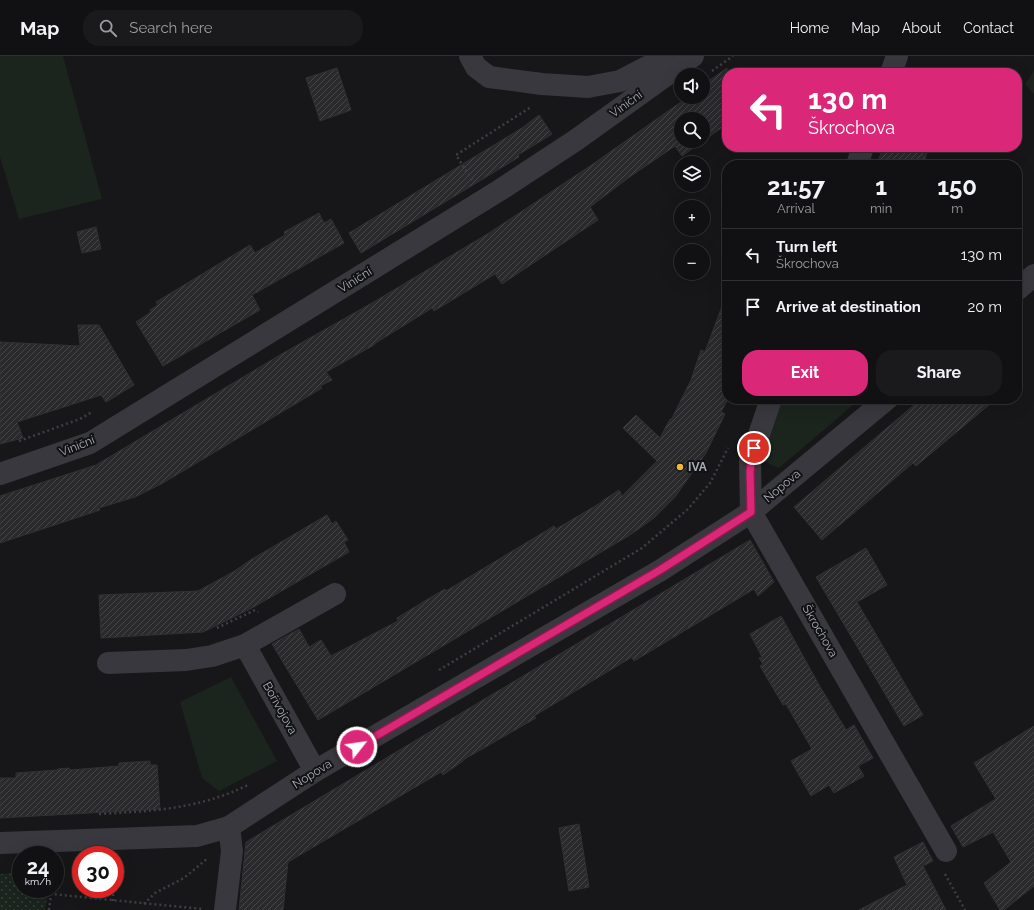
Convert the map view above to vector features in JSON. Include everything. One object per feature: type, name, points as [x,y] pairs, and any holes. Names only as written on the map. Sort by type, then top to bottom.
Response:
[{"type":"street","name":"Viniční","points":[[470,56],[476,67],[489,77],[542,84],[588,87],[620,81],[681,57]]},
{"type":"street","points":[[893,68],[897,56]]},
{"type":"street","name":"Viniční","points":[[0,474],[90,443],[500,190],[576,140],[681,57]]},
{"type":"street","points":[[1022,286],[1034,275]]},
{"type":"street","name":"Škrochova","points":[[769,404],[750,461],[751,512],[946,851]]},
{"type":"street","name":"Nopova","points":[[0,843],[230,835],[315,771],[660,570],[751,512],[881,404]]},
{"type":"street","points":[[108,663],[186,660],[212,656],[245,645],[335,594]]},
{"type":"street","name":"Bořivojova","points":[[245,645],[315,771]]},
{"type":"street","points":[[225,910],[232,851],[230,835]]},
{"type":"path","points":[[710,72],[733,56]]},
{"type":"path","points":[[474,183],[456,155],[526,109]]},
{"type":"path","points":[[438,671],[642,548],[688,509],[710,483],[729,446]]},
{"type":"path","points":[[96,815],[160,811],[194,804],[220,798],[255,781]]},
{"type":"path","points":[[143,904],[155,894],[184,878],[219,849],[230,835]]},
{"type":"path","points":[[49,910],[51,894],[172,908],[210,910]]},
{"type":"shaded area","points":[[0,56],[63,56],[102,199],[19,219],[0,157]]},
{"type":"shaded area","points":[[1034,71],[1034,94],[1025,84]]},
{"type":"shaded area","points":[[777,404],[854,404],[779,468],[769,464],[762,456]]},
{"type":"shaded area","points":[[231,677],[277,761],[219,791],[202,778],[180,702]]},
{"type":"shaded area","points":[[12,873],[12,898],[47,898],[45,910],[0,910],[0,874]]},
{"type":"building","points":[[337,68],[351,110],[320,121],[306,78]]},
{"type":"building","points":[[722,72],[722,128],[710,136],[710,112],[674,112],[674,147],[631,176],[590,207],[598,220],[502,284],[495,274],[434,311],[432,308],[374,345],[326,372],[332,380],[320,386],[322,388],[163,483],[135,497],[99,508],[100,510],[0,543],[0,496],[96,465],[285,352],[372,303],[489,233],[593,164],[678,104],[710,104],[710,80]]},
{"type":"building","points":[[539,115],[552,134],[518,155],[519,157],[361,253],[349,233],[522,128]]},
{"type":"building","points":[[676,148],[693,148],[682,156]]},
{"type":"building","points":[[881,152],[927,152],[925,160],[879,160]]},
{"type":"building","points":[[319,213],[324,223],[331,219],[344,243],[252,295],[260,310],[163,366],[136,322],[151,312],[150,310],[158,305],[156,302],[250,245],[255,253],[285,235],[284,232]]},
{"type":"building","points":[[96,227],[101,249],[82,253],[77,232]]},
{"type":"building","points":[[722,306],[722,404],[725,404],[721,412],[725,414],[706,453],[675,497],[654,518],[630,535],[318,720],[272,644],[299,629],[309,647],[321,640],[331,656],[398,621],[397,618],[423,602],[445,589],[446,591],[554,526],[556,529],[602,502],[619,490],[622,496],[657,461],[623,428],[636,415],[660,438],[670,419],[671,420],[691,380],[701,350],[705,352]]},
{"type":"building","points":[[78,325],[99,325],[134,385],[106,402],[101,395],[17,422],[23,438],[0,444],[0,342],[80,346]]},
{"type":"building","points":[[915,404],[990,404],[916,466],[913,463],[822,540],[794,507]]},
{"type":"building","points":[[327,515],[332,524],[336,521],[348,540],[344,542],[349,552],[252,608],[203,632],[101,638],[99,595],[198,591],[233,572],[252,559]]},
{"type":"building","points":[[750,540],[774,582],[758,596],[754,589],[634,661],[632,657],[534,716],[536,718],[463,760],[443,775],[441,772],[288,862],[283,910],[239,910],[246,842]]},
{"type":"building","points":[[866,548],[887,585],[857,602],[923,715],[904,726],[816,577]]},
{"type":"building","points":[[781,616],[846,730],[854,725],[873,758],[858,766],[864,776],[834,793],[829,785],[811,796],[791,761],[812,749],[786,704],[783,705],[760,666],[763,664],[759,658],[762,657],[750,634]]},
{"type":"building","points":[[1034,726],[1034,886],[1004,910],[1000,910],[984,883],[1011,862],[993,832],[963,847],[951,826],[996,799],[974,763]]},
{"type":"building","points":[[150,761],[150,765],[157,765],[160,809],[0,818],[0,778],[16,778],[16,773],[69,768],[70,770],[119,766],[119,763]]},
{"type":"building","points":[[579,824],[589,887],[569,891],[559,828]]},
{"type":"building","points":[[923,842],[933,861],[923,866],[946,910],[859,910],[907,885],[894,857]]},
{"type":"place","name":"IVA","points":[[680,467]]},
{"type":"route","points":[[357,747],[660,570],[751,512],[750,461],[754,448]]}]
